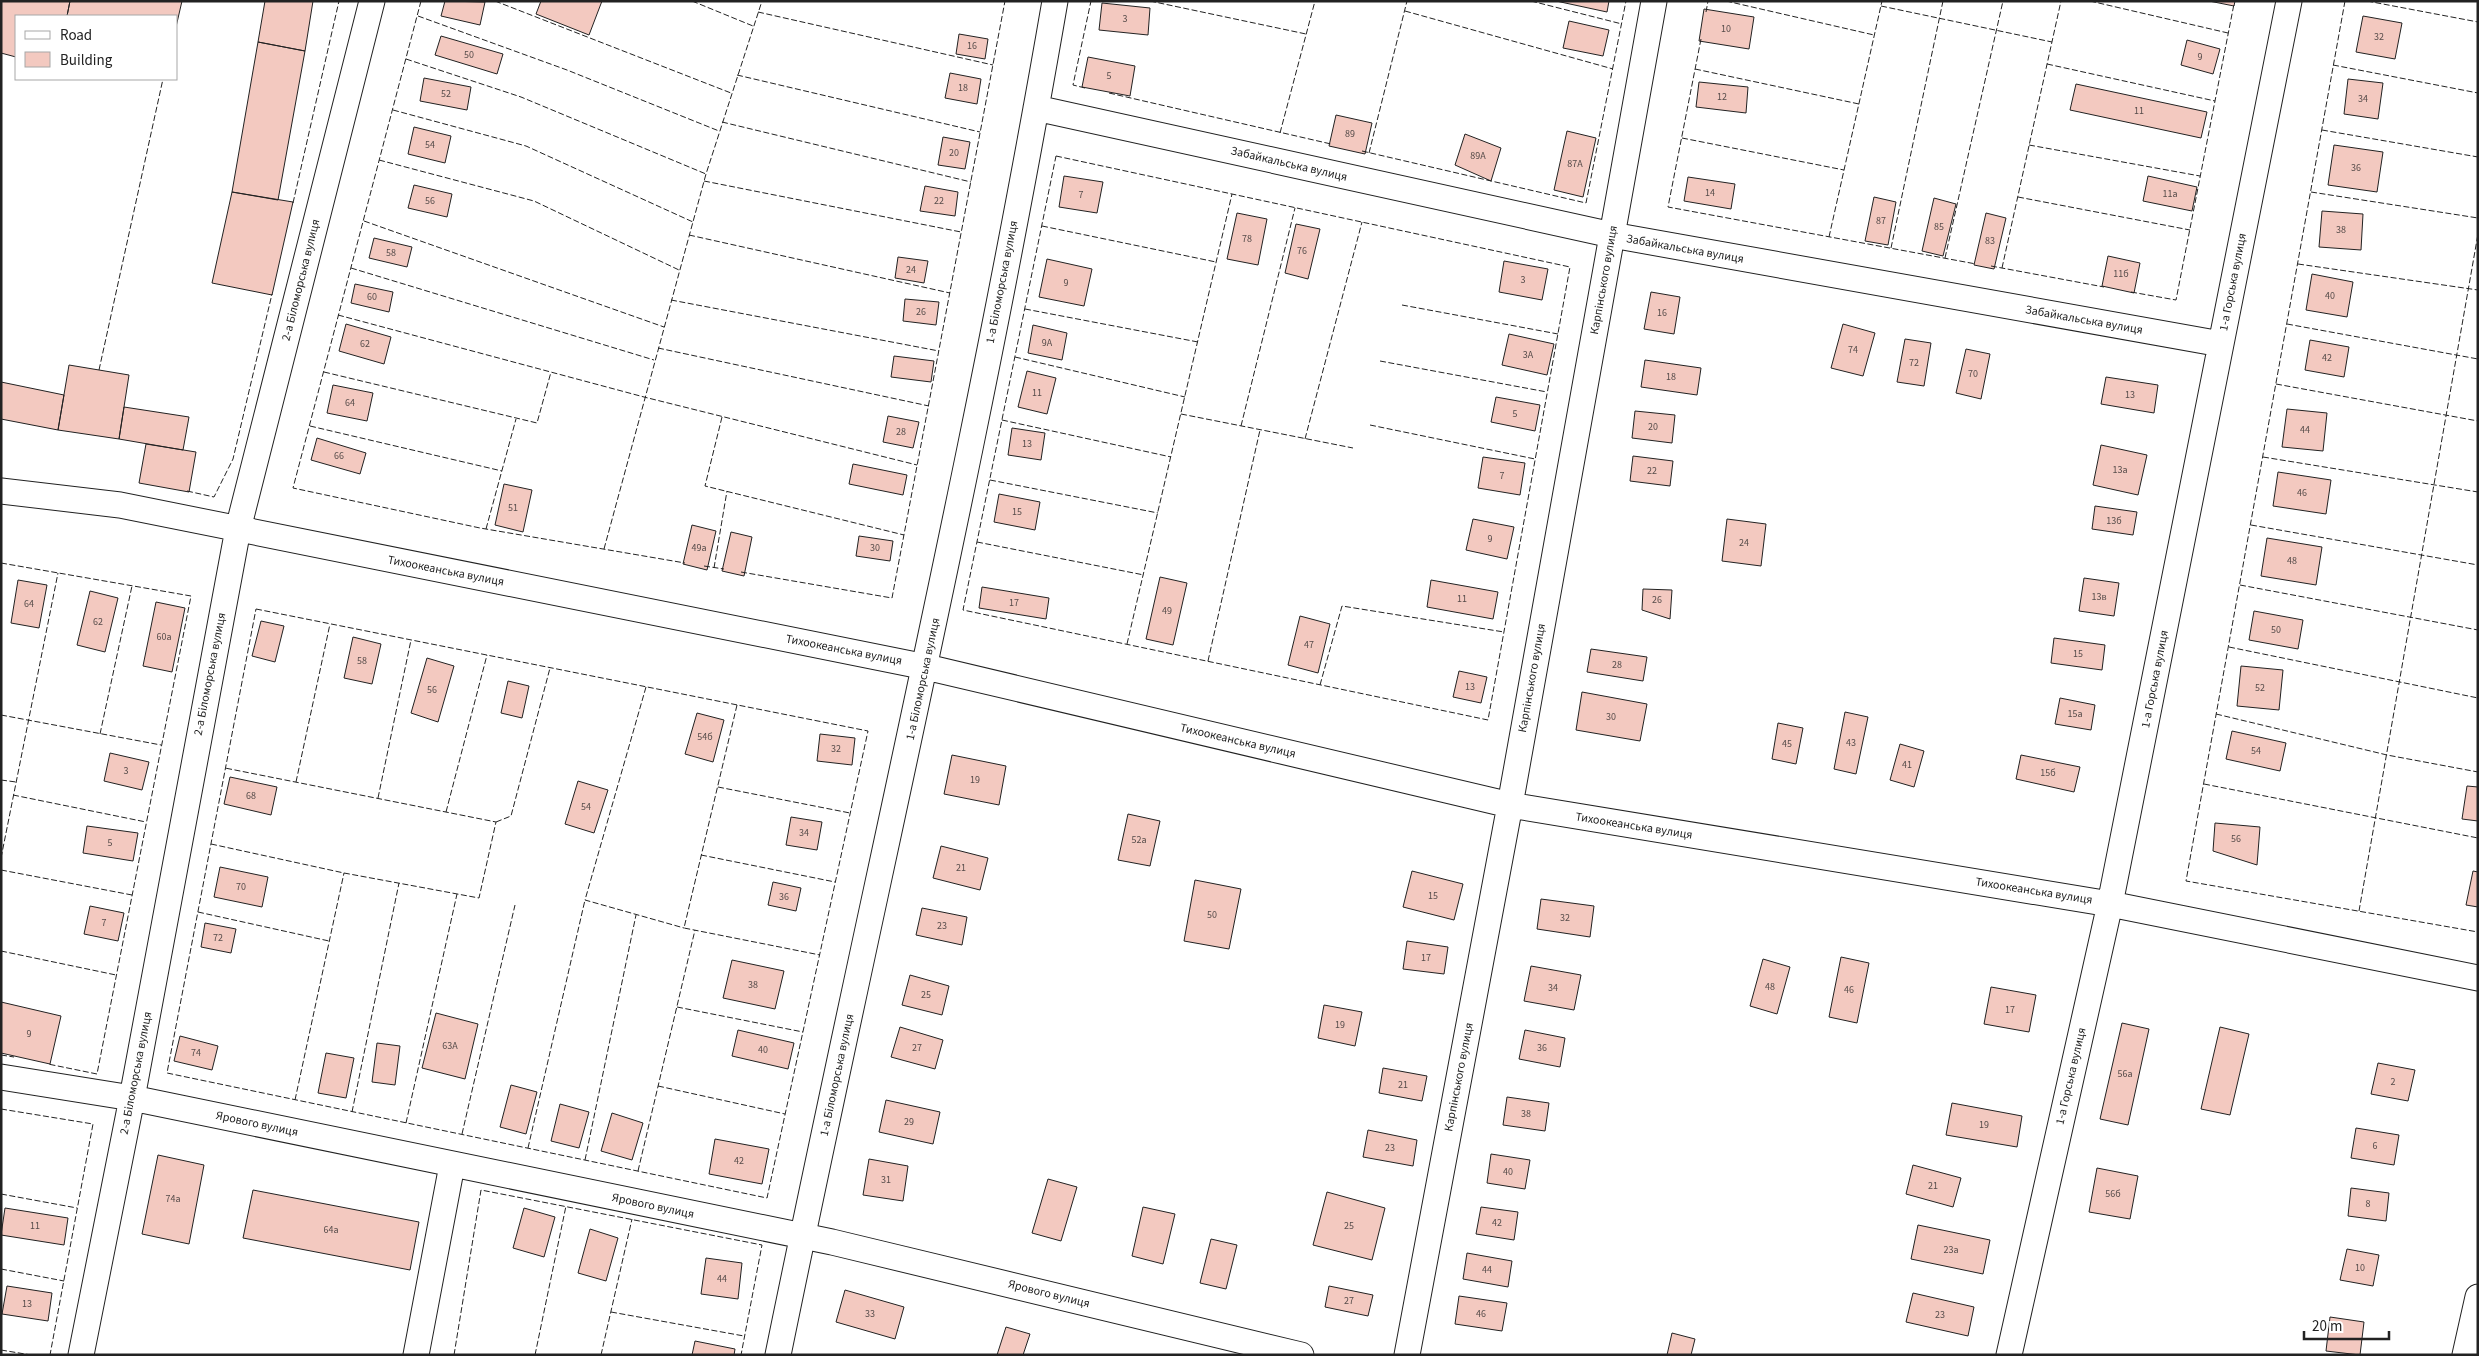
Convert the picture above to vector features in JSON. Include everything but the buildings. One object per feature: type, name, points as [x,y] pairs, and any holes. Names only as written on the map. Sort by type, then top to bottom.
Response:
[{"type":"street","name":"2-а Біломорська вулиця","points":[[81,1355],[132,1098],[238,529],[372,1]]},
{"type":"street","name":"1-а Біломорська вулиця","points":[[778,1355],[802,1236],[926,667],[1036,108],[1054,1]]},
{"type":"street","name":"Карпінського вулиця","points":[[1408,1355],[1510,805],[1654,1]]},
{"type":"street","name":"1-а Горська вулиця","points":[[2008,1355],[2110,904],[2289,1]]},
{"type":"street","name":"Забайкальська вулиця","points":[[1036,108],[1612,236],[2221,344]]},
{"type":"street","name":"Тихоокеанська вулиця","points":[[1,491],[120,505],[926,667],[1510,805],[2110,904],[2478,978]]},
{"type":"street","name":"Ярового вулиця","points":[[1,1077],[132,1098],[802,1236],[1301,1355]]},
{"type":"street","points":[[416,1355],[452,1165]]},
{"type":"street","points":[[2465,1355],[2478,1297]]},
{"type":"fence","points":[[293,203],[339,1]]},
{"type":"fence","points":[[421,1],[293,488],[480,528],[685,563]]},
{"type":"fence","points":[[495,1],[731,93]]},
{"type":"fence","points":[[692,1],[753,26]]},
{"type":"fence","points":[[604,549],[706,174],[762,1]]},
{"type":"fence","points":[[741,572],[892,598],[1005,1]]},
{"type":"fence","points":[[1085,88],[1073,85],[1091,1]]},
{"type":"fence","points":[[1150,1],[1306,34]]},
{"type":"fence","points":[[1280,133],[1315,1]]},
{"type":"fence","points":[[1369,153],[1407,1]]},
{"type":"fence","points":[[1531,1],[1622,24]]},
{"type":"fence","points":[[1362,151],[1586,203],[1626,1]]},
{"type":"fence","points":[[1706,12],[1708,1]]},
{"type":"fence","points":[[1726,1],[1874,35]]},
{"type":"fence","points":[[1829,237],[1882,1]]},
{"type":"fence","points":[[1891,248],[1943,1]]},
{"type":"fence","points":[[1945,258],[2003,1]]},
{"type":"fence","points":[[2002,268],[2061,1]]},
{"type":"fence","points":[[2090,1],[2228,33]]},
{"type":"fence","points":[[2345,1],[2186,881],[2478,932]]},
{"type":"fence","points":[[2367,1],[2478,22]]},
{"type":"fence","points":[[2131,292],[2176,300],[2234,4]]},
{"type":"fence","points":[[1881,6],[2052,42]]},
{"type":"fence","points":[[1405,11],[1613,69]]},
{"type":"fence","points":[[758,12],[993,65]]},
{"type":"fence","points":[[418,16],[567,70],[719,131]]},
{"type":"fence","points":[[1701,39],[1668,207],[1976,264]]},
{"type":"fence","points":[[406,59],[521,97],[706,174]]},
{"type":"fence","points":[[2047,64],[2215,101]]},
{"type":"fence","points":[[2333,65],[2478,93]]},
{"type":"fence","points":[[1695,69],[1859,104]]},
{"type":"fence","points":[[737,75],[980,132]]},
{"type":"fence","points":[[99,370],[163,80]]},
{"type":"fence","points":[[1109,93],[1331,144]]},
{"type":"fence","points":[[393,110],[526,146],[693,222]]},
{"type":"fence","points":[[722,122],[971,182]]},
{"type":"fence","points":[[2322,130],[2478,157]]},
{"type":"fence","points":[[1682,138],[1844,170]]},
{"type":"fence","points":[[2029,145],[2200,176]]},
{"type":"fence","points":[[1056,156],[1570,267],[1488,720],[963,610],[1056,156]]},
{"type":"fence","points":[[379,160],[534,201],[679,270]]},
{"type":"fence","points":[[704,181],[961,232]]},
{"type":"fence","points":[[2311,192],[2478,218]]},
{"type":"fence","points":[[1127,644],[1232,194]]},
{"type":"fence","points":[[2018,197],[2190,230]]},
{"type":"fence","points":[[1241,426],[1295,208]]},
{"type":"fence","points":[[364,221],[664,327]]},
{"type":"fence","points":[[1305,439],[1362,222]]},
{"type":"fence","points":[[1042,226],[1216,262]]},
{"type":"fence","points":[[2359,911],[2478,234]]},
{"type":"fence","points":[[689,235],[950,293]]},
{"type":"fence","points":[[2298,264],[2478,290]]},
{"type":"fence","points":[[1991,266],[2104,287]]},
{"type":"fence","points":[[351,268],[654,360]]},
{"type":"fence","points":[[187,491],[214,497],[233,459],[272,294]]},
{"type":"fence","points":[[671,300],[939,351]]},
{"type":"fence","points":[[1402,305],[1558,334]]},
{"type":"fence","points":[[1025,309],[1198,342]]},
{"type":"fence","points":[[338,315],[644,397],[917,465]]},
{"type":"fence","points":[[2287,324],[2478,359]]},
{"type":"fence","points":[[658,348],[929,406]]},
{"type":"fence","points":[[1015,357],[1185,397]]},
{"type":"fence","points":[[1380,361],[1547,392]]},
{"type":"fence","points":[[324,372],[537,423],[551,372]]},
{"type":"fence","points":[[2276,384],[2478,421]]},
{"type":"fence","points":[[1181,414],[1353,448]]},
{"type":"fence","points":[[722,417],[705,486],[904,535]]},
{"type":"fence","points":[[486,529],[516,419]]},
{"type":"fence","points":[[1002,420],[1171,457]]},
{"type":"fence","points":[[1370,425],[1535,459]]},
{"type":"fence","points":[[310,426],[502,471]]},
{"type":"fence","points":[[1208,661],[1260,430]]},
{"type":"fence","points":[[2263,457],[2478,492]]},
{"type":"fence","points":[[990,480],[1158,513]]},
{"type":"fence","points":[[714,568],[727,491]]},
{"type":"fence","points":[[2251,525],[2478,565]]},
{"type":"fence","points":[[977,542],[1144,575]]},
{"type":"fence","points":[[1,563],[191,596],[97,1074],[48,1064]]},
{"type":"fence","points":[[704,566],[724,569]]},
{"type":"fence","points":[[1,858],[58,573]]},
{"type":"fence","points":[[2240,585],[2478,630]]},
{"type":"fence","points":[[100,734],[132,586]]},
{"type":"fence","points":[[1320,685],[1342,606],[1504,632]]},
{"type":"fence","points":[[256,609],[868,731],[767,1198],[167,1073],[256,609]]},
{"type":"fence","points":[[296,782],[330,624]]},
{"type":"fence","points":[[378,798],[411,640]]},
{"type":"fence","points":[[2229,647],[2478,698]]},
{"type":"fence","points":[[446,812],[487,655]]},
{"type":"fence","points":[[496,822],[511,816],[550,668]]},
{"type":"fence","points":[[646,687],[585,900],[684,928]]},
{"type":"fence","points":[[737,705],[684,928],[820,955]]},
{"type":"fence","points":[[2216,714],[2387,755],[2478,772]]},
{"type":"fence","points":[[1,715],[161,745]]},
{"type":"fence","points":[[211,844],[344,873],[479,898],[496,822],[225,768]]},
{"type":"fence","points":[[1,780],[16,782]]},
{"type":"fence","points":[[2204,784],[2478,838]]},
{"type":"fence","points":[[718,787],[850,813]]},
{"type":"fence","points":[[13,795],[146,822]]},
{"type":"fence","points":[[701,855],[835,882]]},
{"type":"fence","points":[[1,870],[132,895]]},
{"type":"fence","points":[[295,1100],[344,873]]},
{"type":"fence","points":[[352,1112],[399,883]]},
{"type":"fence","points":[[406,1123],[457,894]]},
{"type":"fence","points":[[528,1148],[585,900]]},
{"type":"fence","points":[[462,1134],[515,905]]},
{"type":"fence","points":[[198,912],[329,941]]},
{"type":"fence","points":[[585,1160],[636,915]]},
{"type":"fence","points":[[638,1171],[695,930]]},
{"type":"fence","points":[[1,951],[116,975]]},
{"type":"fence","points":[[677,1007],[803,1032]]},
{"type":"fence","points":[[1,1055],[14,1057]]},
{"type":"fence","points":[[658,1086],[785,1114]]},
{"type":"fence","points":[[1,1109],[93,1124],[50,1355]]},
{"type":"fence","points":[[454,1355],[481,1190],[762,1245],[741,1355]]},
{"type":"fence","points":[[1,1194],[77,1208]]},
{"type":"fence","points":[[535,1355],[566,1206]]},
{"type":"fence","points":[[601,1355],[632,1219]]},
{"type":"fence","points":[[1,1269],[64,1281]]},
{"type":"fence","points":[[611,1312],[744,1336]]},
{"type":"fence","points":[[1,1350],[31,1355]]}]
